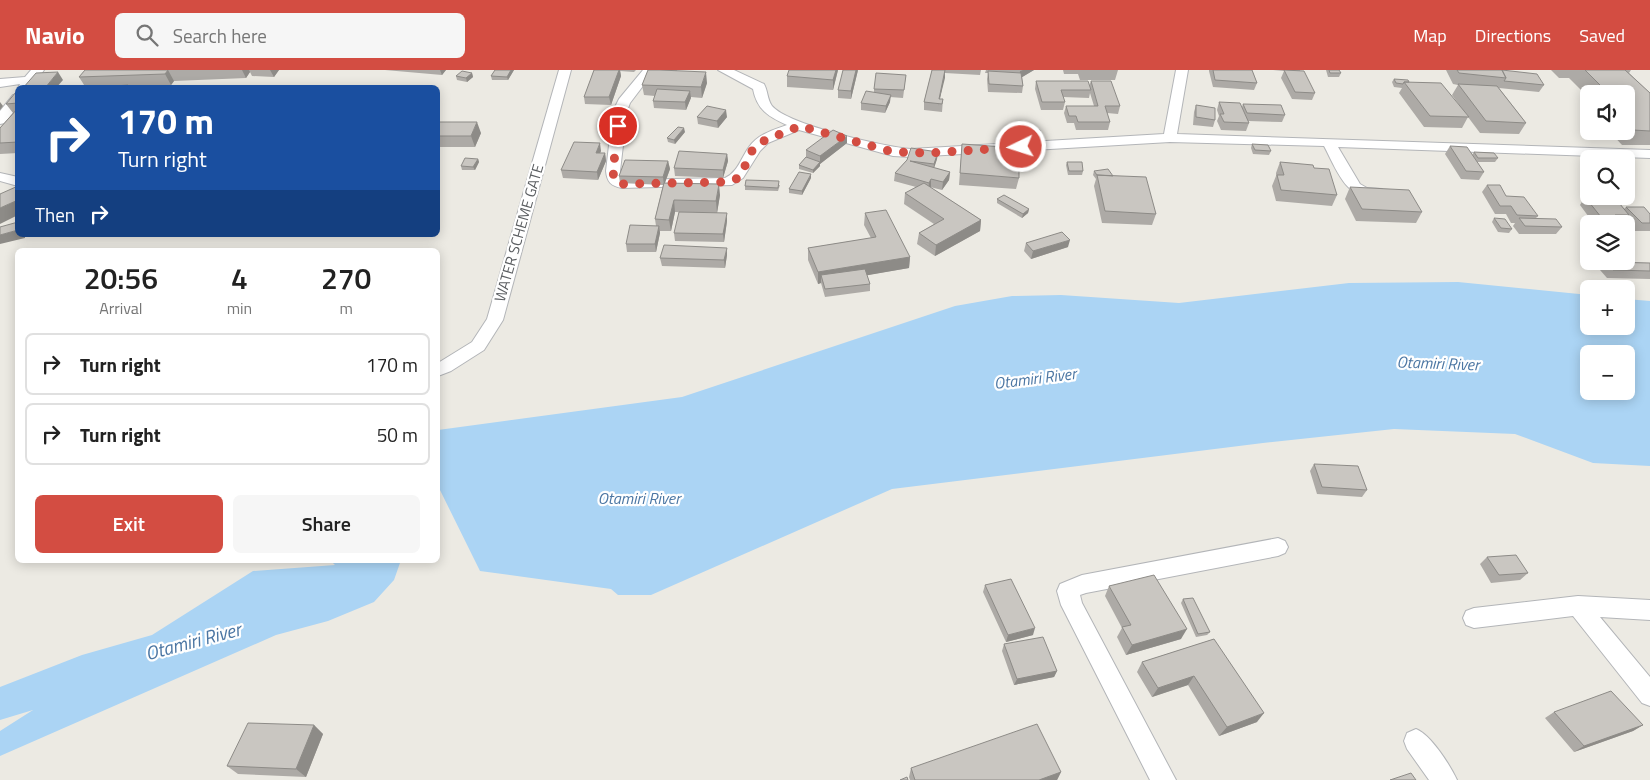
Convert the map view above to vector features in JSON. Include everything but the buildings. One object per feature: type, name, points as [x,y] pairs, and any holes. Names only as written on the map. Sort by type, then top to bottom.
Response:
[{"type":"street","points":[[26,85],[38,70]]},
{"type":"street","name":"WATER SCHEME GATE","points":[[440,369],[478,346],[495,320],[565,70]]},
{"type":"street","points":[[649,70],[624,102],[620,111],[613,171],[614,180],[622,184],[727,182],[741,175],[751,152],[761,142],[800,126]]},
{"type":"street","points":[[724,70],[759,87],[764,104],[768,109],[800,126],[893,152],[911,153],[1170,138],[1650,154]]},
{"type":"street","points":[[1170,138],[1182,70]]},
{"type":"street","points":[[0,83],[23,80],[25,85]]},
{"type":"street","points":[[0,120],[15,102]]},
{"type":"street","points":[[1328,142],[1354,188],[1364,192],[1380,192]]},
{"type":"street","points":[[0,177],[15,181]]},
{"type":"street","points":[[1163,780],[1072,605],[1068,591],[1082,584],[1278,547]]},
{"type":"street","points":[[1578,606],[1650,695]]},
{"type":"street","points":[[1474,618],[1578,606],[1650,610]]},
{"type":"street","points":[[1416,741],[1444,780]]},
{"type":"water","name":"Otamiri River","points":[[1458,282],[1580,294],[1580,335],[1635,335],[1635,300],[1650,301],[1650,466],[1593,463],[1515,434],[1394,429],[1263,443],[892,489],[651,595],[618,595],[611,589],[480,571],[440,490],[440,430],[682,397],[955,306],[1012,296],[1061,295],[1179,303],[1349,283]]},
{"type":"water","name":"Otamiri River","points":[[333,563],[400,563],[394,580],[374,602],[328,621],[276,635],[0,756],[0,731],[33,710],[0,720],[0,687],[82,655],[152,635],[253,571],[335,565]]},
{"type":"route","points":[[618,126],[613,171],[614,180],[622,184],[727,182],[741,175],[751,152],[761,142],[800,126],[893,152],[930,153],[1021,147]]}]
